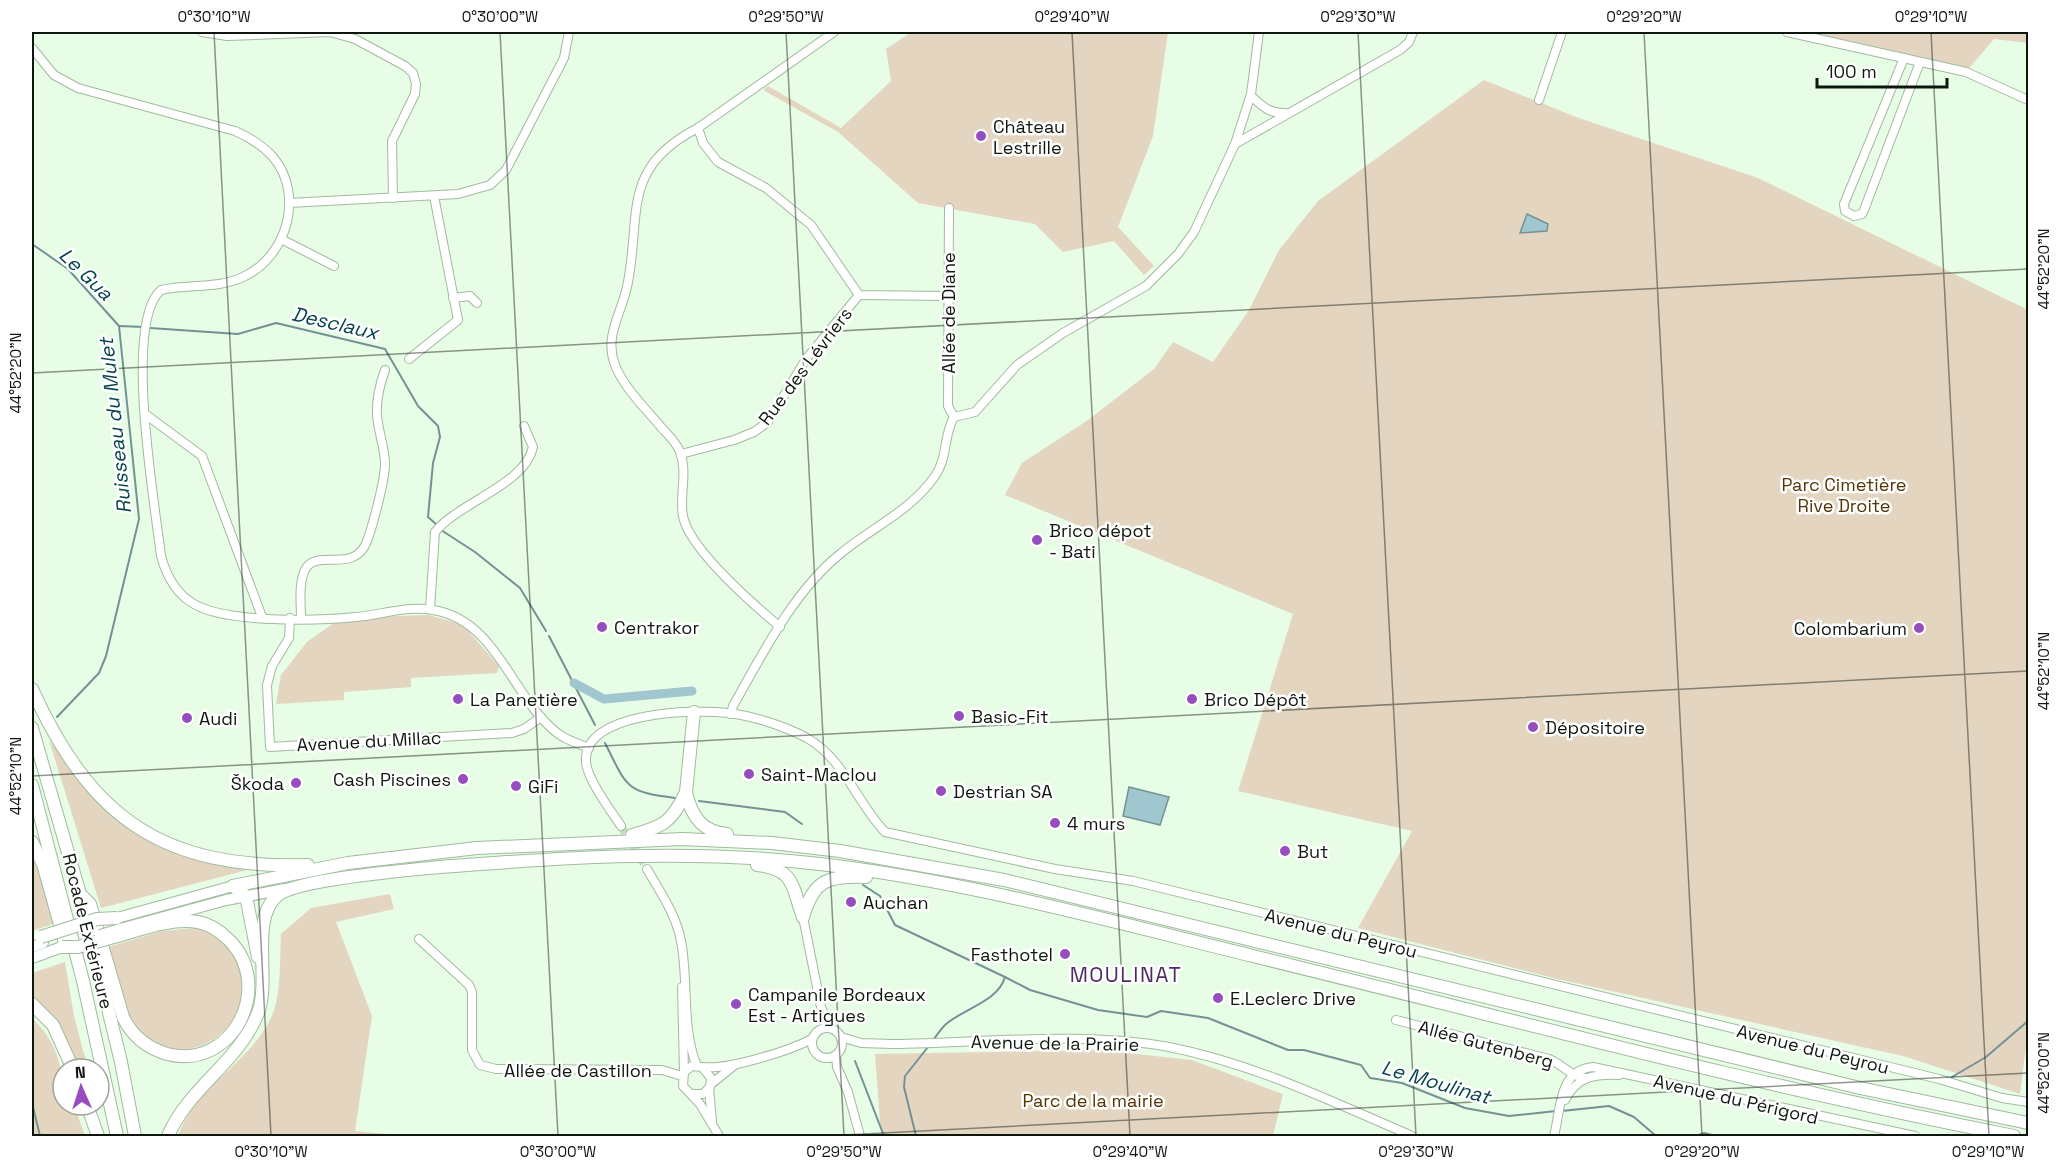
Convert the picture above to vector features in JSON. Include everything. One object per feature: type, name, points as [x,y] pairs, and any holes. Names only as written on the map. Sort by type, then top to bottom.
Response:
[{"type":"highway","points":[[32,689],[64,753],[105,803],[162,842],[201,857],[268,866],[348,863],[477,848],[682,839],[762,842],[894,859],[1004,880],[1860,1088],[2028,1123]]},
{"type":"highway","points":[[608,841],[665,824],[674,816],[686,792],[694,712]]},
{"type":"highway","name":"Rocade Extérieure","points":[[32,728],[80,894],[121,1062],[135,1137]]},
{"type":"highway","points":[[32,785],[83,981],[117,1137]]},
{"type":"highway","points":[[686,792],[698,821],[713,832],[865,849],[894,859]]},
{"type":"highway","points":[[32,842],[45,871],[70,962],[83,981]]},
{"type":"highway","points":[[634,856],[658,862],[751,865],[780,870],[793,884],[803,917]]},
{"type":"highway","points":[[168,1137],[179,1112],[248,1034],[260,1010],[265,914],[272,902],[290,888],[414,869],[634,856],[761,858],[820,864],[1010,897],[1845,1100],[2014,1137]]},
{"type":"highway","points":[[233,886],[348,863]]},
{"type":"highway","points":[[803,917],[813,891],[832,879],[907,878]]},
{"type":"highway","points":[[233,886],[246,896],[263,984]]},
{"type":"highway","points":[[62,948],[78,947],[119,927],[182,921],[203,923],[224,935],[244,962],[249,985],[246,1008],[233,1033],[206,1051],[182,1056],[160,1051],[137,1037],[126,1024],[120,1010],[90,904],[80,894]]},
{"type":"highway","points":[[40,943],[97,920],[119,927]]},
{"type":"highway","points":[[32,1004],[52,1025],[67,1057]]},
{"type":"highway","points":[[91,1117],[98,1137]]},
{"type":"main road","points":[[119,927],[233,886]]},
{"type":"main road","points":[[119,927],[246,896],[290,888]]},
{"type":"main road","points":[[32,958],[40,943]]},
{"type":"main road","points":[[32,947],[40,943],[62,948]]},
{"type":"street","points":[[202,32],[227,36],[314,32],[343,35],[405,66],[413,74],[416,84],[409,106],[392,141],[393,198]]},
{"type":"street","points":[[289,203],[458,194],[490,185],[506,170],[564,58],[569,32]]},
{"type":"street","points":[[780,627],[712,562],[688,532],[683,515],[681,454],[620,376],[611,351],[614,322],[626,288],[636,198],[642,180],[664,151],[681,136],[698,128],[834,32]]},
{"type":"street","points":[[731,714],[733,706],[780,627],[815,577],[840,553],[906,507],[934,479],[944,462],[948,428],[954,417],[975,412],[1017,365],[1063,333],[1125,300],[1160,273],[1194,232],[1234,144],[1251,96],[1259,32]]},
{"type":"street","points":[[1234,144],[1400,50],[1409,42],[1413,32]]},
{"type":"street","points":[[1539,100],[1562,32]]},
{"type":"street","points":[[1787,32],[1966,72],[2028,100]]},
{"type":"street","points":[[32,48],[54,75],[78,88],[235,131],[249,137],[264,147],[279,167],[286,182],[289,218],[270,258],[243,277],[219,284],[161,290],[151,301],[141,364],[146,414],[161,556],[165,570],[181,593],[198,606],[213,613],[290,618],[357,617],[419,608],[456,617],[473,627],[496,654],[541,717],[564,738],[589,748],[586,763],[621,826]]},
{"type":"street","points":[[1904,58],[1844,204],[1845,211],[1854,216],[1862,214],[1864,210],[1920,62]]},
{"type":"street","points":[[1251,96],[1275,114],[1289,113]]},
{"type":"street","points":[[698,128],[703,143],[718,162],[766,188],[811,225],[859,295],[948,296]]},
{"type":"street","points":[[409,359],[458,320],[434,196]]},
{"type":"street","name":"Allée de Diane","points":[[949,208],[948,406],[954,417]]},
{"type":"street","points":[[281,239],[334,266]]},
{"type":"street","name":"Rue des Lévriers","points":[[681,454],[734,440],[754,432],[768,422],[806,359],[859,295]]},
{"type":"street","points":[[453,298],[470,296],[477,303]]},
{"type":"street","points":[[301,618],[302,576],[306,566],[315,561],[350,559],[360,553],[367,541],[385,465],[377,408],[385,370]]},
{"type":"street","points":[[146,414],[202,456],[262,617]]},
{"type":"street","points":[[430,609],[435,532],[451,516],[486,495],[528,460],[533,447],[524,426]]},
{"type":"street","name":"Avenue du Millac","points":[[290,618],[289,638],[272,666],[267,685],[270,747],[512,733],[524,729],[541,717]]},
{"type":"street","name":"Avenue du Peyrou","points":[[589,748],[600,734],[625,723],[664,713],[731,714],[783,727],[808,739],[846,775],[872,819],[885,832],[1055,869],[1133,881],[1939,1079],[2002,1098],[2028,1102]]},
{"type":"street","points":[[647,870],[674,918],[681,938],[691,1047],[700,1067],[709,1073],[712,1123]]},
{"type":"street","points":[[803,917],[821,1007],[830,1028],[818,1031]]},
{"type":"street","name":"Allée de Castillon","points":[[419,939],[469,985],[472,1050],[480,1065],[496,1069],[662,1070],[683,1075]]},
{"type":"street","points":[[684,972],[681,998],[682,1086],[691,1094],[719,1137]]},
{"type":"street","points":[[683,1075],[688,1069],[737,1064],[793,1048],[812,1039],[818,1031],[821,1007]]},
{"type":"street","name":"Allée Gutenberg","points":[[1396,1020],[1549,1059],[1573,1074],[1586,1078]]},
{"type":"street","name":"Avenue de la Prairie","points":[[830,1028],[841,1037],[861,1043],[1098,1041],[1167,1047],[1206,1055],[1272,1076],[1412,1137]]},
{"type":"street","points":[[837,1067],[841,1037]]},
{"type":"street","points":[[812,1039],[814,1052]]},
{"type":"street","name":"Avenue de la Prairie","points":[[826,1058],[861,1043]]},
{"type":"street","points":[[793,1048],[814,1052],[837,1067],[848,1092],[860,1137]]},
{"type":"street","points":[[691,1094],[699,1095],[737,1064]]},
{"type":"street","name":"Avenue du Périgord","points":[[1573,1074],[1581,1069],[1593,1067],[1915,1137]]},
{"type":"street","points":[[1562,1105],[1574,1080],[1573,1074]]},
{"type":"street","points":[[1554,1137],[1560,1117],[1565,1084],[1573,1074]]},
{"type":"street","name":"Avenue du Périgord","points":[[1586,1078],[1601,1074],[1628,1075]]},
{"type":"street","points":[[1568,1094],[1577,1083],[1586,1078]]},
{"type":"green space","points":[[1168,32],[1153,136],[1118,227],[1154,266],[1144,275],[1114,241],[1063,252],[1035,224],[918,203],[838,132],[763,90],[768,86],[841,128],[891,81],[886,49],[910,33]]},
{"type":"green space","points":[[1788,32],[2028,32],[2028,43],[1994,39],[1966,72]]},
{"type":"green space","name":"Parc Cimetière Rive Droite","points":[[1484,80],[1576,117],[1758,178],[2028,310],[2028,1046],[2026,1047],[2020,1094],[1903,1056],[1553,978],[1358,928],[1412,831],[1238,791],[1293,614],[1005,495],[1022,463],[1088,420],[1154,369],[1173,342],[1213,362],[1249,310],[1279,250],[1318,201]]},
{"type":"green space","points":[[429,615],[463,625],[499,666],[497,673],[411,678],[411,687],[344,692],[344,700],[276,704],[281,675],[307,642],[335,622]]},
{"type":"green space","points":[[49,740],[76,776],[125,823],[252,867],[251,869],[101,908]]},
{"type":"green space","points":[[32,849],[56,923],[32,931]]},
{"type":"green space","points":[[390,894],[394,909],[336,922],[372,1016],[355,1131],[408,1136],[178,1136],[186,1118],[197,1103],[252,1046],[273,1013],[279,985],[281,934],[311,908]]},
{"type":"green space","points":[[205,927],[233,955],[243,983],[239,1009],[225,1030],[203,1045],[179,1049],[154,1043],[132,1022],[128,1014],[108,947],[162,931]]},
{"type":"green space","points":[[65,962],[74,1016],[85,1057],[69,1057],[32,1000],[32,973]]},
{"type":"green space","points":[[32,1018],[54,1047],[58,1057],[51,1057],[51,1117],[78,1117],[85,1136],[32,1136]]},
{"type":"green space","name":"Parc de la mairie","points":[[1099,1050],[1192,1060],[1283,1094],[1273,1136],[881,1136],[875,1054]]},
{"type":"water","points":[[1527,214],[1548,224],[1547,231],[1520,233]]},
{"type":"water","points":[[1129,787],[1169,797],[1160,825],[1123,816]]},
{"type":"waterway","name":"Le Gua","points":[[32,244],[68,269],[119,326]]},
{"type":"waterway","name":"Desclaux","points":[[150,328],[238,334],[276,323],[385,349],[418,406],[438,426],[440,437],[433,463],[428,517],[437,525]]},
{"type":"waterway","name":"Desclaux","points":[[119,326],[144,327]]},
{"type":"waterway","name":"Ruisseau du Mulet","points":[[57,717],[99,673],[106,656],[139,519],[119,326]]},
{"type":"waterway","name":"Desclaux","points":[[441,530],[475,552],[520,588],[546,631]]},
{"type":"waterway","name":"Desclaux","points":[[549,636],[595,725]]},
{"type":"waterway","points":[[574,683],[604,699],[692,691]]},
{"type":"waterway","name":"Desclaux","points":[[605,743],[623,778],[629,784],[646,793],[675,798]]},
{"type":"waterway","name":"Desclaux","points":[[699,801],[785,812],[802,824]]},
{"type":"waterway","name":"Desclaux","points":[[863,885],[880,896],[895,925],[1005,977],[995,993],[952,1019],[933,1040]]},
{"type":"waterway","name":"Le Moulinat","points":[[1005,977],[1030,990],[1098,1010],[1147,1017],[1161,1011],[1208,1018],[1288,1050],[1304,1050],[1361,1065],[1370,1078],[1402,1083],[1465,1108],[1509,1116],[1556,1111]]},
{"type":"waterway","points":[[1952,1077],[1986,1057],[2028,1021]]},
{"type":"waterway","name":"Desclaux","points":[[916,1136],[904,1087],[905,1076],[928,1047]]},
{"type":"waterway","name":"Desclaux","points":[[855,1061],[884,1136]]},
{"type":"waterway","name":"Ruisseau du Mulet","points":[[32,1103],[40,1136]]},
{"type":"waterway","name":"Le Moulinat","points":[[1562,1111],[1609,1106],[1634,1117],[1656,1136]]},
{"type":"waterway","name":"Le Moulinat","points":[[1696,1136],[1704,1133],[1716,1136]]},
{"type":"tunnel","points":[[621,826],[647,869]]},
{"type":"place","name":"Château Lestrille","points":[[981,136]]},
{"type":"place","name":"Brico dépot - Bati","points":[[1037,540]]},
{"type":"place","name":"Centrakor","points":[[602,627]]},
{"type":"place","name":"Colombarium","points":[[1919,628]]},
{"type":"place","name":"La Panetière","points":[[458,699]]},
{"type":"place","name":"Brico Dépôt","points":[[1192,699]]},
{"type":"place","name":"Basic-Fit","points":[[959,716]]},
{"type":"place","name":"Audi","points":[[187,718]]},
{"type":"place","name":"Dépositoire","points":[[1533,727]]},
{"type":"place","name":"Saint-Maclou","points":[[749,774]]},
{"type":"place","name":"Cash Piscines","points":[[463,779]]},
{"type":"place","name":"Škoda","points":[[296,783]]},
{"type":"place","name":"GiFi","points":[[516,786]]},
{"type":"place","name":"Destrian SA","points":[[941,791]]},
{"type":"place","name":"4 murs","points":[[1055,823]]},
{"type":"place","name":"But","points":[[1285,851]]},
{"type":"place","name":"Auchan","points":[[851,902]]},
{"type":"place","name":"Fasthotel","points":[[1065,954]]},
{"type":"place","name":"E.Leclerc Drive","points":[[1218,998]]},
{"type":"place","name":"Campanile Bordeaux Est - Artigues","points":[[736,1004]]},
{"type":"district","name":"MOULINAT","points":[[1126,974]]}]
